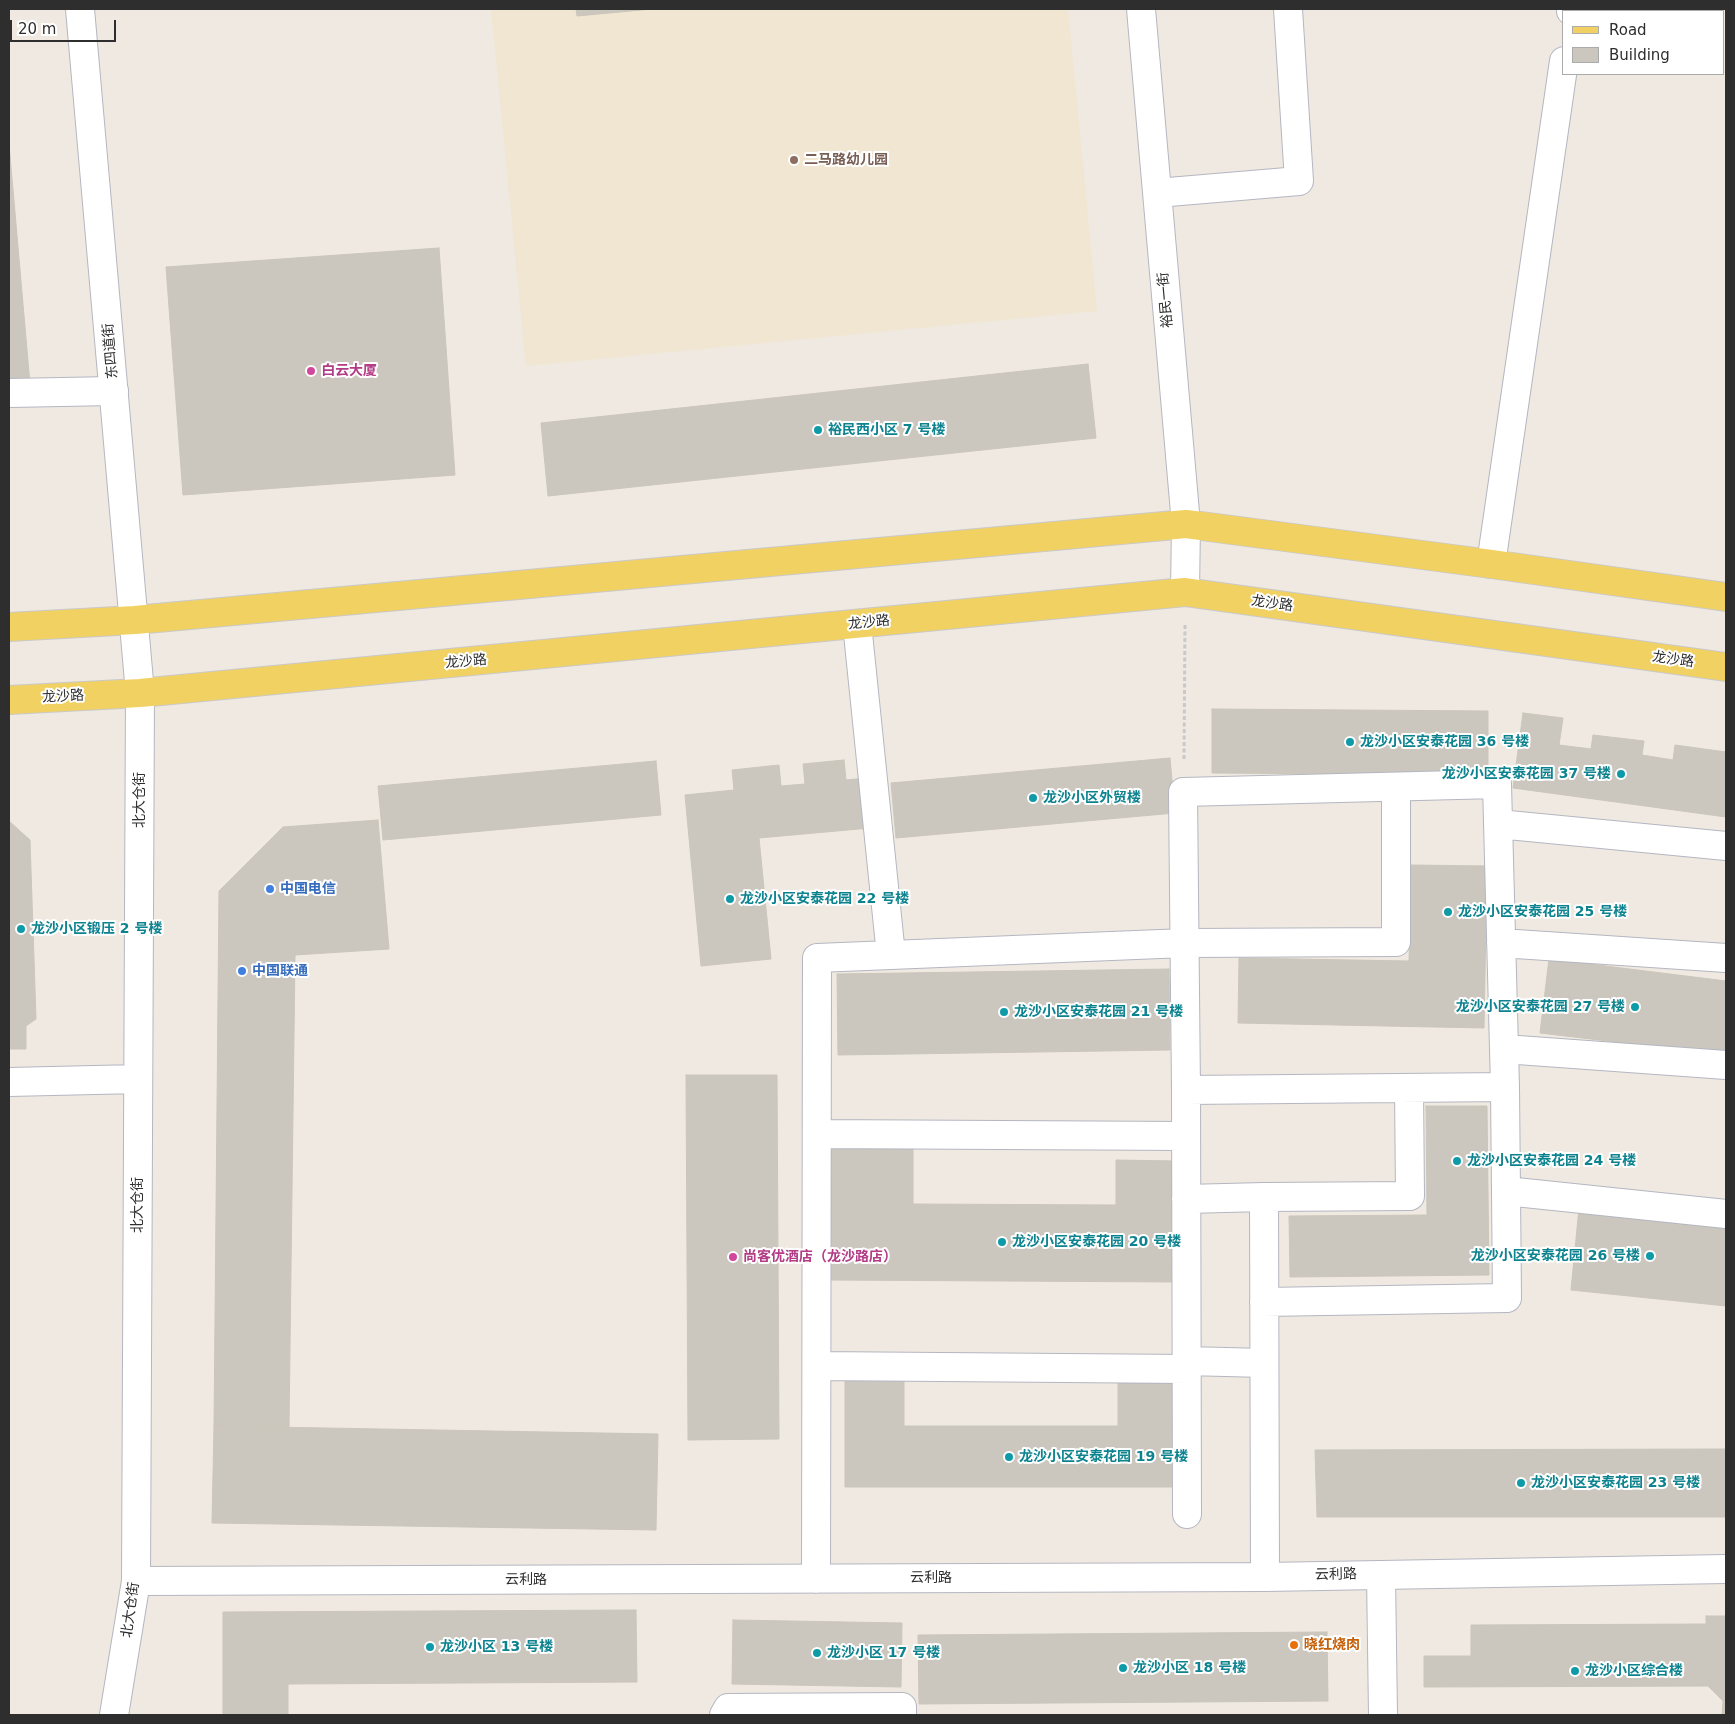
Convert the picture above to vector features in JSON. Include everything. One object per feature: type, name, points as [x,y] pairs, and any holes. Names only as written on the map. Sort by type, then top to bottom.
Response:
[{"type":"main road","points":[[9,628],[135,620],[1186,524],[1726,597]]},
{"type":"main road","name":"龙沙路","points":[[9,700],[140,693],[1185,592],[1726,667]]},
{"type":"street","name":"东四道街","points":[[80,9],[140,693]]},
{"type":"street","name":"裕民一街","points":[[1141,9],[1186,524],[1185,592]]},
{"type":"street","points":[[1157,193],[1299,181],[1288,9]]},
{"type":"street","points":[[1491,564],[1562,75]]},
{"type":"street","points":[[9,393],[114,391]]},
{"type":"street","points":[[857,624],[891,955]]},
{"type":"street","name":"北大仓街","points":[[114,1715],[136,1581],[140,693]]},
{"type":"street","points":[[1187,1514],[1183,792],[1497,784],[1505,1087],[1506,1298],[1264,1302]]},
{"type":"street","points":[[816,1579],[817,958],[1184,943],[1396,942],[1396,787]]},
{"type":"street","points":[[1498,824],[1726,846]]},
{"type":"street","points":[[1501,943],[1726,958]]},
{"type":"street","points":[[1504,1050],[1726,1065]]},
{"type":"street","points":[[9,1082],[138,1079]]},
{"type":"street","points":[[1186,1090],[1505,1087]]},
{"type":"street","points":[[1186,1200],[1264,1197],[1410,1196],[1409,1088]]},
{"type":"street","points":[[817,1134],[1186,1136]]},
{"type":"street","points":[[1506,1191],[1726,1214]]},
{"type":"street","points":[[1264,1197],[1265,1577]]},
{"type":"street","points":[[817,1366],[1186,1365],[1264,1362]]},
{"type":"street","name":"云利路","points":[[136,1581],[1265,1577],[1726,1569]]},
{"type":"street","points":[[1381,1575],[1383,1715]]},
{"type":"street","points":[[724,1715],[728,1708],[902,1707],[902,1715]]},
{"type":"path","points":[[1183,792],[1185,592]]},
{"type":"shaded area","name":"二马路幼儿园","points":[[491,9],[1068,9],[1097,311],[526,366]]},
{"type":"building","points":[[576,9],[652,9],[577,16]]},
{"type":"building","points":[[9,144],[30,384],[9,385]]},
{"type":"building","name":"白云大厦","points":[[439,248],[455,475],[183,495],[166,267]]},
{"type":"building","name":"裕民西小区 7 号楼","points":[[1088,364],[1096,438],[548,496],[541,423]]},
{"type":"building","name":"龙沙小区安泰花园 36 号楼","points":[[1212,709],[1488,711],[1488,775],[1212,773]]},
{"type":"building","name":"龙沙小区安泰花园 37 号楼","points":[[1523,713],[1563,718],[1559,745],[1591,749],[1593,735],[1644,741],[1642,755],[1673,760],[1675,745],[1726,752],[1726,817],[1513,788]]},
{"type":"building","name":"龙沙小区外贸楼","points":[[1170,758],[1175,813],[896,838],[891,783]]},
{"type":"building","name":"龙沙小区安泰花园 22 号楼","points":[[844,760],[846,780],[866,778],[870,828],[759,838],[771,959],[701,966],[685,795],[734,790],[732,770],[779,765],[781,786],[805,784],[803,764]]},
{"type":"building","points":[[656,761],[661,815],[383,840],[378,786]]},
{"type":"building","points":[[378,820],[389,949],[295,955],[289,1427],[214,1426],[219,891],[283,827]]},
{"type":"building","name":"龙沙小区锻压 2 号楼","points":[[9,821],[30,840],[36,1019],[26,1026],[26,1049],[9,1049]]},
{"type":"building","name":"龙沙小区安泰花园 25 号楼","points":[[1411,865],[1487,866],[1484,1028],[1238,1023],[1239,958],[1409,961]]},
{"type":"building","name":"龙沙小区安泰花园 27 号楼","points":[[1549,959],[1726,981],[1726,1055],[1540,1033]]},
{"type":"building","name":"龙沙小区安泰花园 21 号楼","points":[[1169,969],[1170,1050],[838,1055],[837,974]]},
{"type":"building","name":"尚客优酒店（龙沙路店）","points":[[686,1075],[777,1075],[779,1439],[688,1440]]},
{"type":"building","name":"龙沙小区安泰花园 24 号楼","points":[[1426,1106],[1487,1106],[1489,1275],[1290,1277],[1289,1216],[1427,1215]]},
{"type":"building","name":"龙沙小区安泰花园 20 号楼","points":[[830,1147],[913,1147],[913,1204],[1116,1205],[1116,1160],[1176,1161],[1175,1282],[829,1280]]},
{"type":"building","name":"龙沙小区安泰花园 26 号楼","points":[[1579,1208],[1726,1222],[1726,1306],[1571,1290]]},
{"type":"building","name":"龙沙小区安泰花园 19 号楼","points":[[845,1377],[904,1377],[904,1426],[1118,1426],[1118,1380],[1174,1380],[1174,1487],[845,1487]]},
{"type":"building","points":[[214,1426],[658,1434],[656,1530],[212,1523]]},
{"type":"building","name":"龙沙小区安泰花园 23 号楼","points":[[1726,1449],[1726,1517],[1317,1517],[1315,1450]]},
{"type":"building","name":"龙沙小区 13 号楼","points":[[636,1610],[637,1682],[288,1684],[288,1715],[223,1715],[223,1612]]},
{"type":"building","name":"龙沙小区综合楼","points":[[1706,1616],[1726,1616],[1726,1715],[1722,1715],[1723,1701],[1708,1686],[1424,1687],[1424,1656],[1471,1656],[1471,1625],[1706,1624]]},
{"type":"building","name":"龙沙小区 17 号楼","points":[[733,1620],[902,1623],[901,1687],[732,1684]]},
{"type":"building","name":"龙沙小区 18 号楼","points":[[1327,1632],[1328,1701],[919,1704],[918,1635]]},
{"type":"place","name":"二马路幼儿园","points":[[794,160]]},
{"type":"place","name":"白云大厦","points":[[311,371]]},
{"type":"place","name":"裕民西小区 7 号楼","points":[[818,430]]},
{"type":"place","name":"龙沙小区安泰花园 36 号楼","points":[[1350,742]]},
{"type":"place","name":"龙沙小区安泰花园 37 号楼","points":[[1621,774]]},
{"type":"place","name":"龙沙小区外贸楼","points":[[1033,798]]},
{"type":"place","name":"中国电信","points":[[270,889]]},
{"type":"place","name":"龙沙小区安泰花园 22 号楼","points":[[730,899]]},
{"type":"place","name":"龙沙小区安泰花园 25 号楼","points":[[1448,912]]},
{"type":"place","name":"龙沙小区锻压 2 号楼","points":[[21,929]]},
{"type":"place","name":"中国联通","points":[[242,971]]},
{"type":"place","name":"龙沙小区安泰花园 27 号楼","points":[[1635,1007]]},
{"type":"place","name":"龙沙小区安泰花园 21 号楼","points":[[1004,1012]]},
{"type":"place","name":"龙沙小区安泰花园 24 号楼","points":[[1457,1161]]},
{"type":"place","name":"龙沙小区安泰花园 20 号楼","points":[[1002,1242]]},
{"type":"place","name":"龙沙小区安泰花园 26 号楼","points":[[1650,1256]]},
{"type":"place","name":"尚客优酒店（龙沙路店）","points":[[733,1257]]},
{"type":"place","name":"龙沙小区安泰花园 19 号楼","points":[[1009,1457]]},
{"type":"place","name":"龙沙小区安泰花园 23 号楼","points":[[1521,1483]]},
{"type":"place","name":"晓红烧肉","points":[[1294,1645]]},
{"type":"place","name":"龙沙小区 13 号楼","points":[[430,1647]]},
{"type":"place","name":"龙沙小区 17 号楼","points":[[817,1653]]},
{"type":"place","name":"龙沙小区 18 号楼","points":[[1123,1668]]},
{"type":"place","name":"龙沙小区综合楼","points":[[1575,1671]]}]
